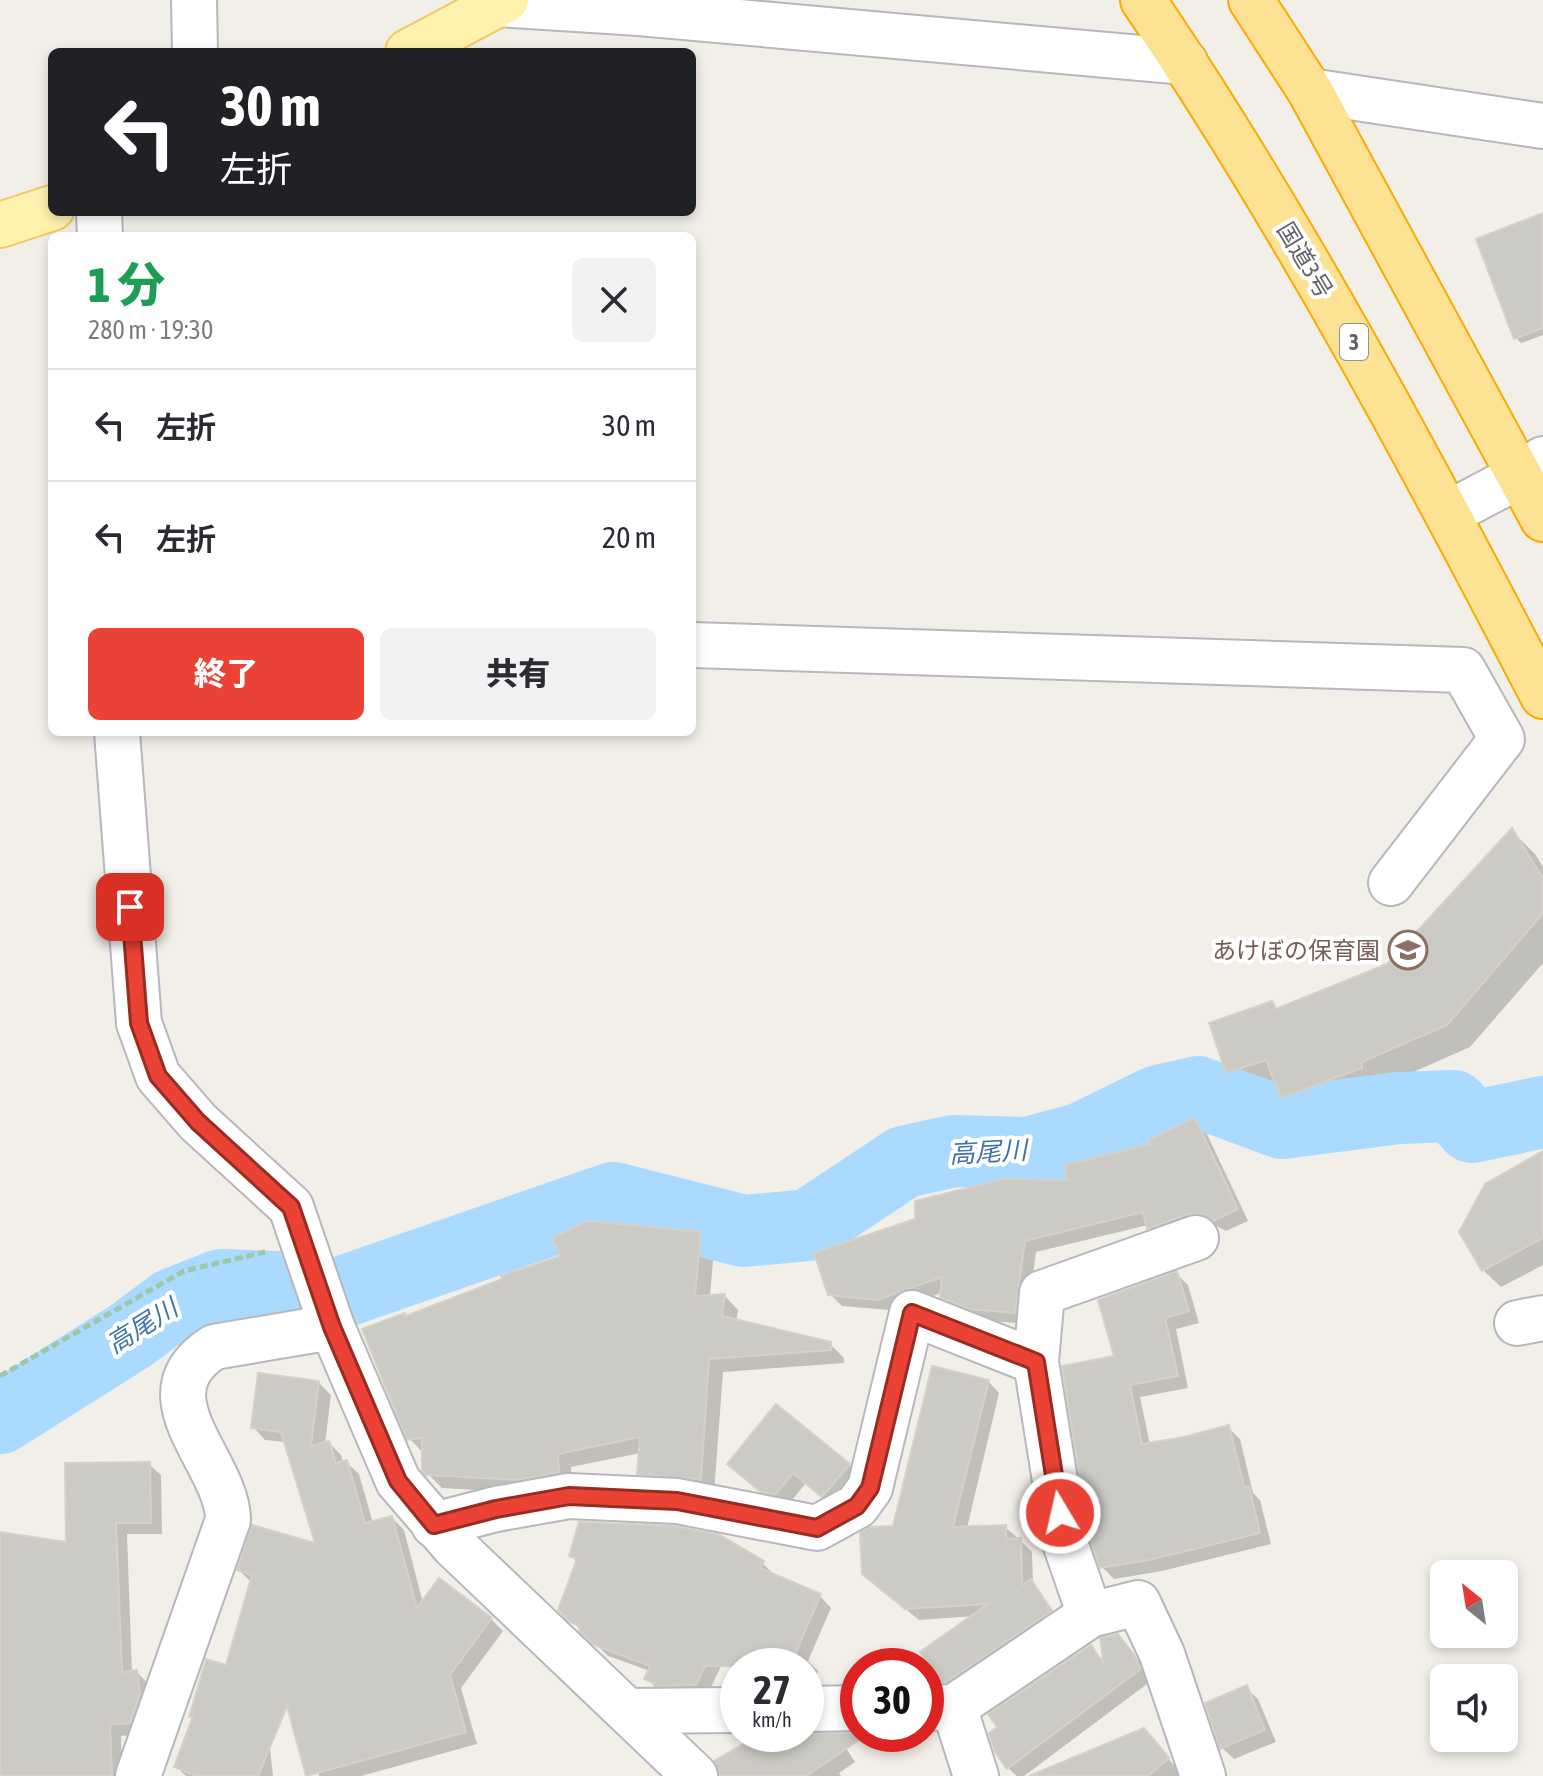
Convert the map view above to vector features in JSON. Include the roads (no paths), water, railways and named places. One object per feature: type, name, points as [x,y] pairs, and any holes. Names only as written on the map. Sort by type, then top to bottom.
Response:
[{"type":"highway","name":"国道3号","points":[[1143,0],[1185,62],[1343,323],[1449,513],[1543,696]]},
{"type":"highway","points":[[1251,0],[1310,91],[1532,467],[1543,519]]},
{"type":"main road","points":[[416,48],[502,2]]},
{"type":"main road","points":[[0,225],[48,209]]},
{"type":"street","points":[[194,0],[195,48]]},
{"type":"street","points":[[502,2],[1185,62]]},
{"type":"street","points":[[1310,91],[1543,126]]},
{"type":"street","points":[[1449,513],[1532,467]]},
{"type":"street","points":[[696,645],[1463,670],[1502,739],[1391,883]]},
{"type":"street","points":[[117,736],[139,1023],[158,1076],[198,1122],[291,1207],[332,1327],[398,1481],[434,1525],[695,1776]]},
{"type":"street","points":[[1090,1615],[1065,1543],[1036,1362],[1042,1293],[1196,1238]]},
{"type":"street","points":[[434,1525],[496,1509],[569,1496],[677,1501],[817,1528],[857,1506],[870,1488],[912,1313],[1036,1362]]},
{"type":"street","points":[[138,1776],[228,1520],[227,1501],[188,1423],[184,1390],[187,1376],[199,1357],[214,1347],[332,1327]]},
{"type":"street","points":[[944,1706],[1090,1615],[1138,1603],[1162,1654],[1203,1776]]},
{"type":"street","points":[[629,1711],[720,1710]]},
{"type":"street","points":[[944,1716],[976,1776]]},
{"type":"waterway","name":"高尾川","points":[[348,1290],[613,1198],[744,1231],[809,1225],[904,1162],[954,1151],[1027,1153],[1080,1139],[1158,1101],[1198,1092],[1282,1123],[1398,1108],[1453,1106],[1472,1127],[1543,1112]]},
{"type":"waterway","name":"高尾川","points":[[0,1418],[130,1336],[173,1304],[221,1285],[301,1288]]},
{"type":"place","name":"あけぼの保育園","points":[[1408,950]]}]
